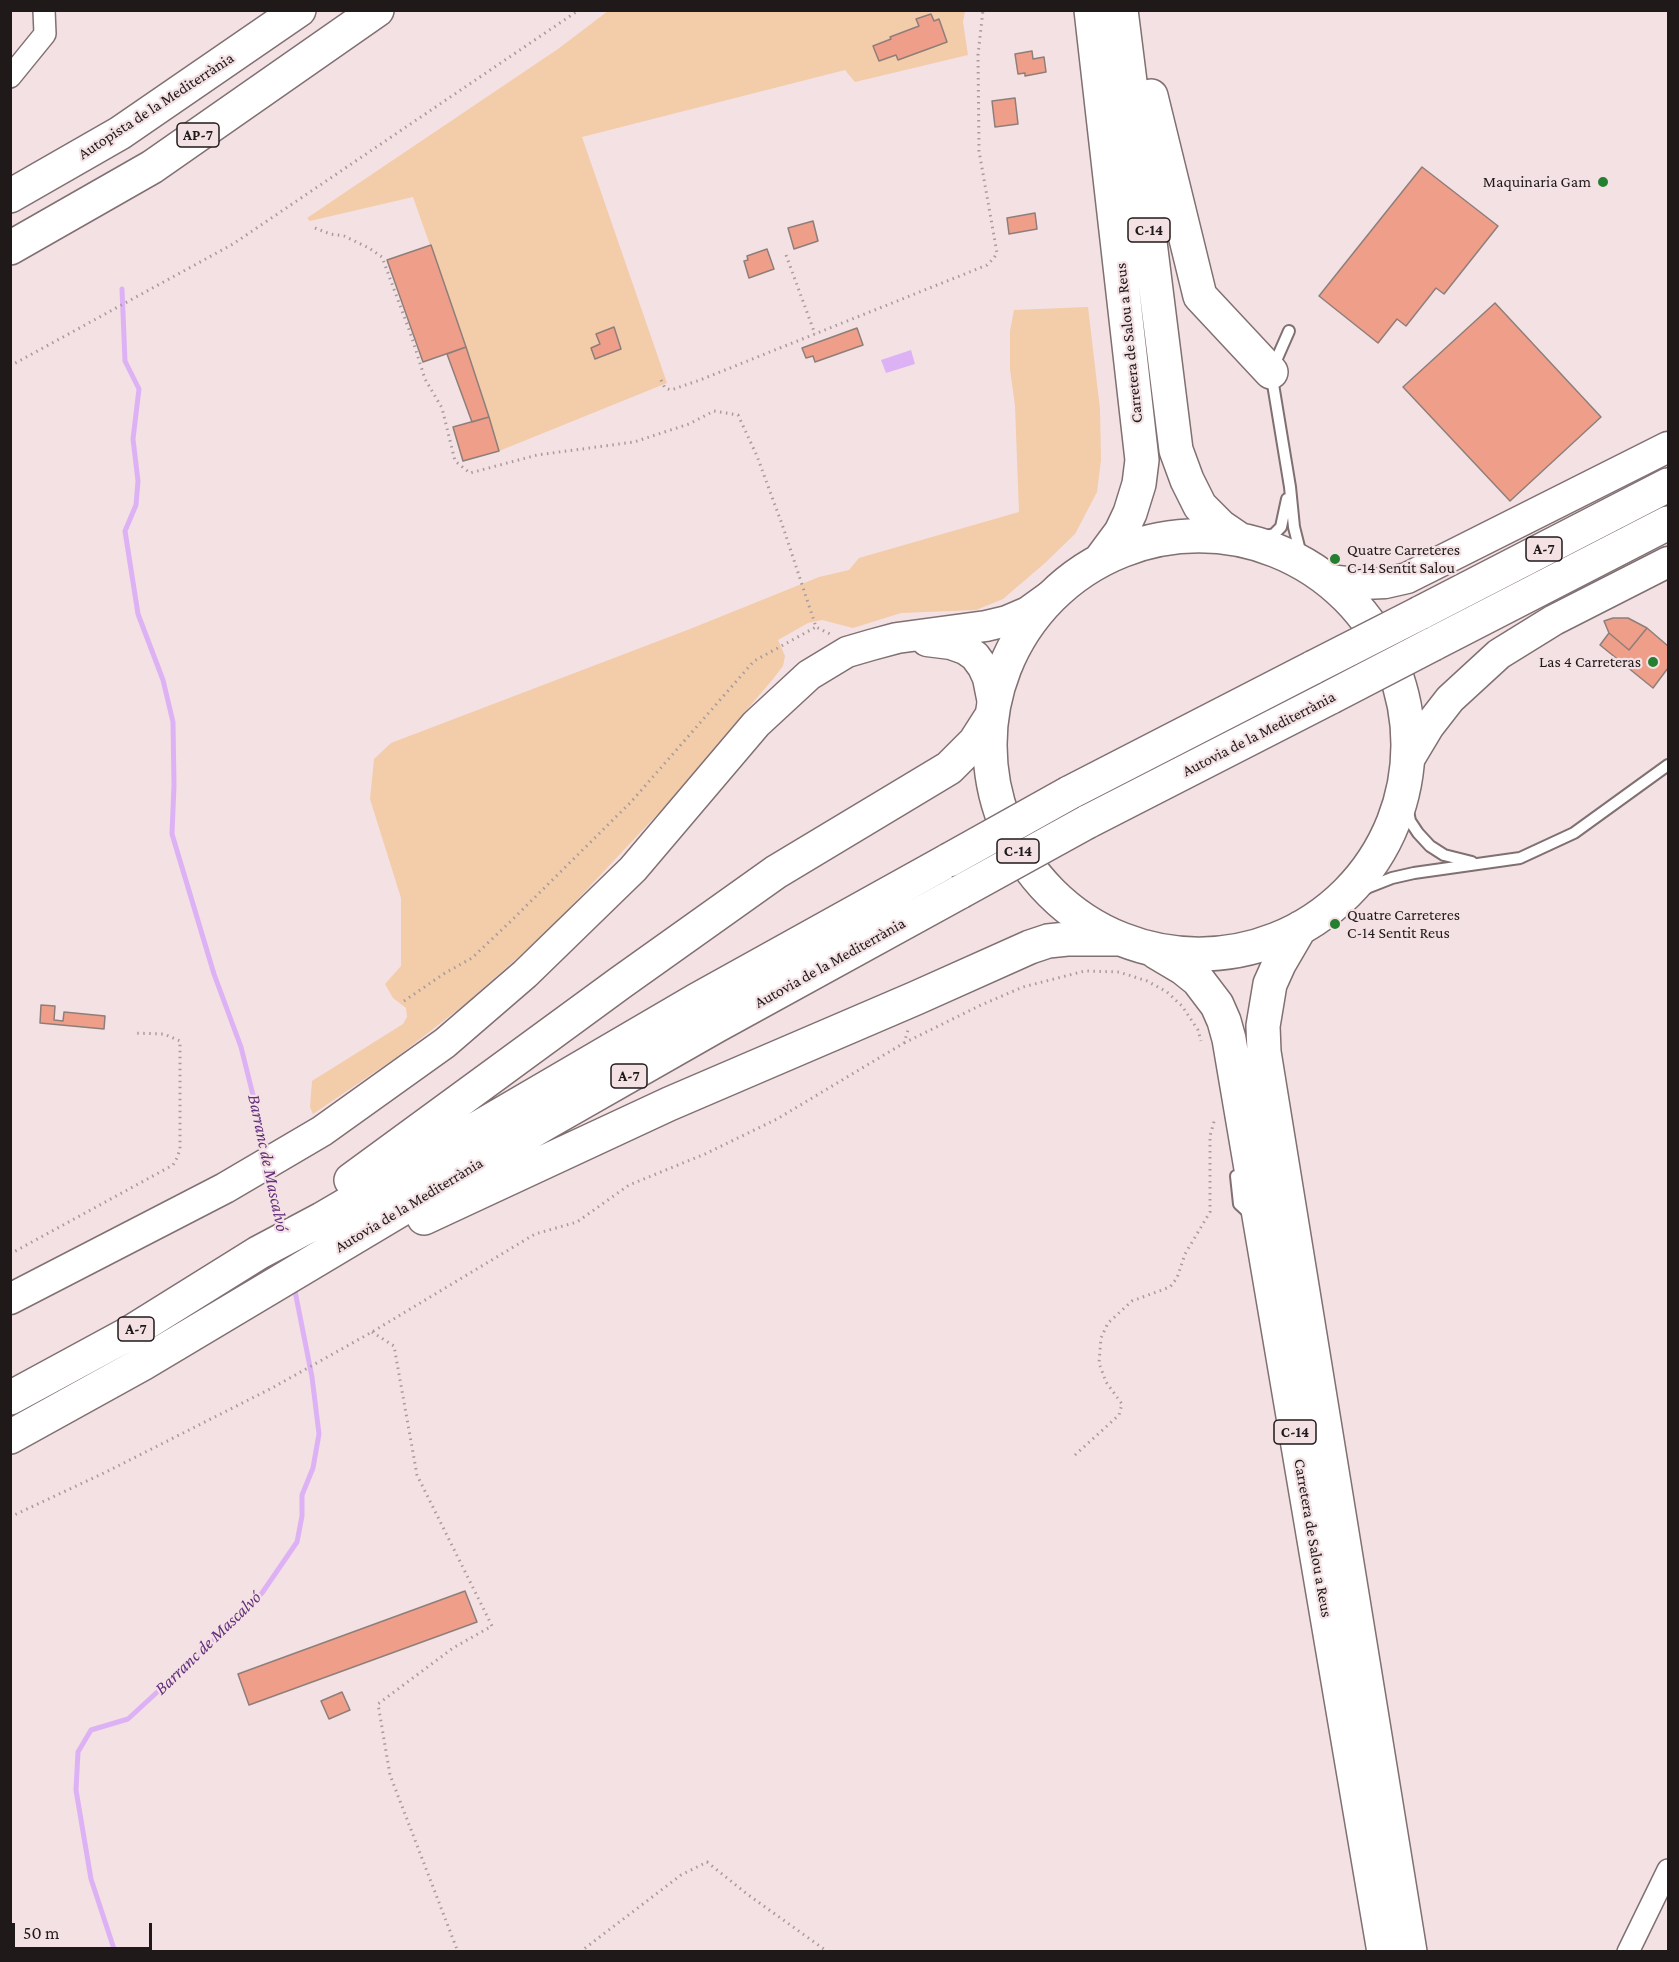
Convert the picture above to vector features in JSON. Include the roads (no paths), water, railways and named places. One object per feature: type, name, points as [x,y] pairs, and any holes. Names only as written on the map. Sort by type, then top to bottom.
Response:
[{"type":"highway","name":"Autopista de la Mediterrània","points":[[10,196],[120,134],[299,10]]},
{"type":"highway","name":"AP-7","points":[[10,248],[152,167],[377,10]]},
{"type":"highway","name":"Carretera de Salou a Reus","points":[[1091,10],[1142,460],[1139,484],[1130,513],[1122,532],[1101,560]]},
{"type":"highway","name":"C-14","points":[[1121,10],[1176,450],[1200,506],[1220,526],[1243,540]]},
{"type":"highway","points":[[1131,10],[1200,296],[1271,372]]},
{"type":"highway","name":"Autovia de la Mediterrània","points":[[10,1398],[128,1334],[258,1253],[321,1210],[1069,793],[1668,485]]},
{"type":"highway","name":"Autovia de la Mediterrània","points":[[10,1437],[285,1281],[543,1124],[960,892],[1087,822],[1668,523]]},
{"type":"highway","name":"C-14","points":[[1203,535],[1243,540],[1292,557],[1321,574],[1351,600],[1370,622],[1393,665],[1405,702],[1409,731],[1406,776],[1394,824],[1378,854],[1358,881],[1334,905],[1300,928],[1251,948],[1225,952],[1172,952],[1134,943],[1091,924],[1063,904],[1038,879],[1018,851],[1003,820],[993,786],[989,752],[992,710],[1002,673],[1014,644],[1053,594],[1076,575],[1101,560],[1134,546],[1168,538],[1203,535]]},
{"type":"highway","points":[[321,1210],[776,872],[949,768],[975,742],[992,710]]},
{"type":"highway","name":"C-14","points":[[1300,928],[1278,964],[1270,984],[1263,1026],[1410,1952]]},
{"type":"highway","points":[[285,1281],[356,1254],[445,1207],[669,1104],[1039,944],[1067,939],[1134,943]]},
{"type":"highway","name":"Carretera de Salou a Reus","points":[[1134,943],[1183,968],[1198,980],[1217,1005],[1229,1039],[1240,1132],[1260,1224],[1384,1952]]},
{"type":"street","points":[[10,77],[45,34],[44,10]]},
{"type":"street","points":[[1321,574],[1363,584],[1385,583],[1407,578],[1668,447]]},
{"type":"street","points":[[1406,776],[1429,726],[1450,699],[1499,654],[1554,620],[1668,561]]},
{"type":"street","points":[[10,1299],[225,1188],[322,1131],[445,1043],[525,974],[633,868],[756,724],[809,675],[847,652],[897,638],[1007,621],[1028,612],[1053,594]]},
{"type":"street","points":[[897,638],[951,644],[975,656],[988,678],[992,710]]},
{"type":"street","points":[[1628,1952],[1668,1870]]},
{"type":"lane","points":[[1289,331],[1271,372],[1290,487],[1294,527],[1300,551],[1321,574]]},
{"type":"lane","points":[[1243,540],[1274,534],[1281,527],[1290,487]]},
{"type":"lane","points":[[1334,905],[1392,878],[1520,858],[1574,833],[1668,765]]},
{"type":"lane","points":[[1406,776],[1410,821],[1418,833],[1430,846],[1444,855],[1479,864]]},
{"type":"lane","points":[[1235,1160],[1239,1204],[1260,1224]]},
{"type":"waterway","name":"Barranc de Mascalvó","points":[[122,289],[125,361],[139,389],[133,439],[138,481],[136,505],[125,531],[138,614],[163,680],[173,722],[172,834],[214,974],[241,1047],[267,1151]]},
{"type":"waterway","name":"Barranc de Mascalvó","points":[[271,1172],[282,1227]]},
{"type":"waterway","name":"Barranc de Mascalvó","points":[[115,1952],[91,1879],[76,1790],[78,1752],[91,1730],[128,1719],[219,1635],[262,1593],[297,1542],[302,1516],[302,1495],[313,1468],[319,1434],[312,1377],[294,1286]]},
{"type":"place","name":"Maquinaria Gam","points":[[1603,182]]},
{"type":"place","name":"Quatre Carreteres C-14 Sentit Salou","points":[[1335,559]]},
{"type":"place","name":"Las 4 Carreteras","points":[[1653,662]]},
{"type":"place","name":"Quatre Carreteres C-14 Sentit Reus","points":[[1335,924]]}]
